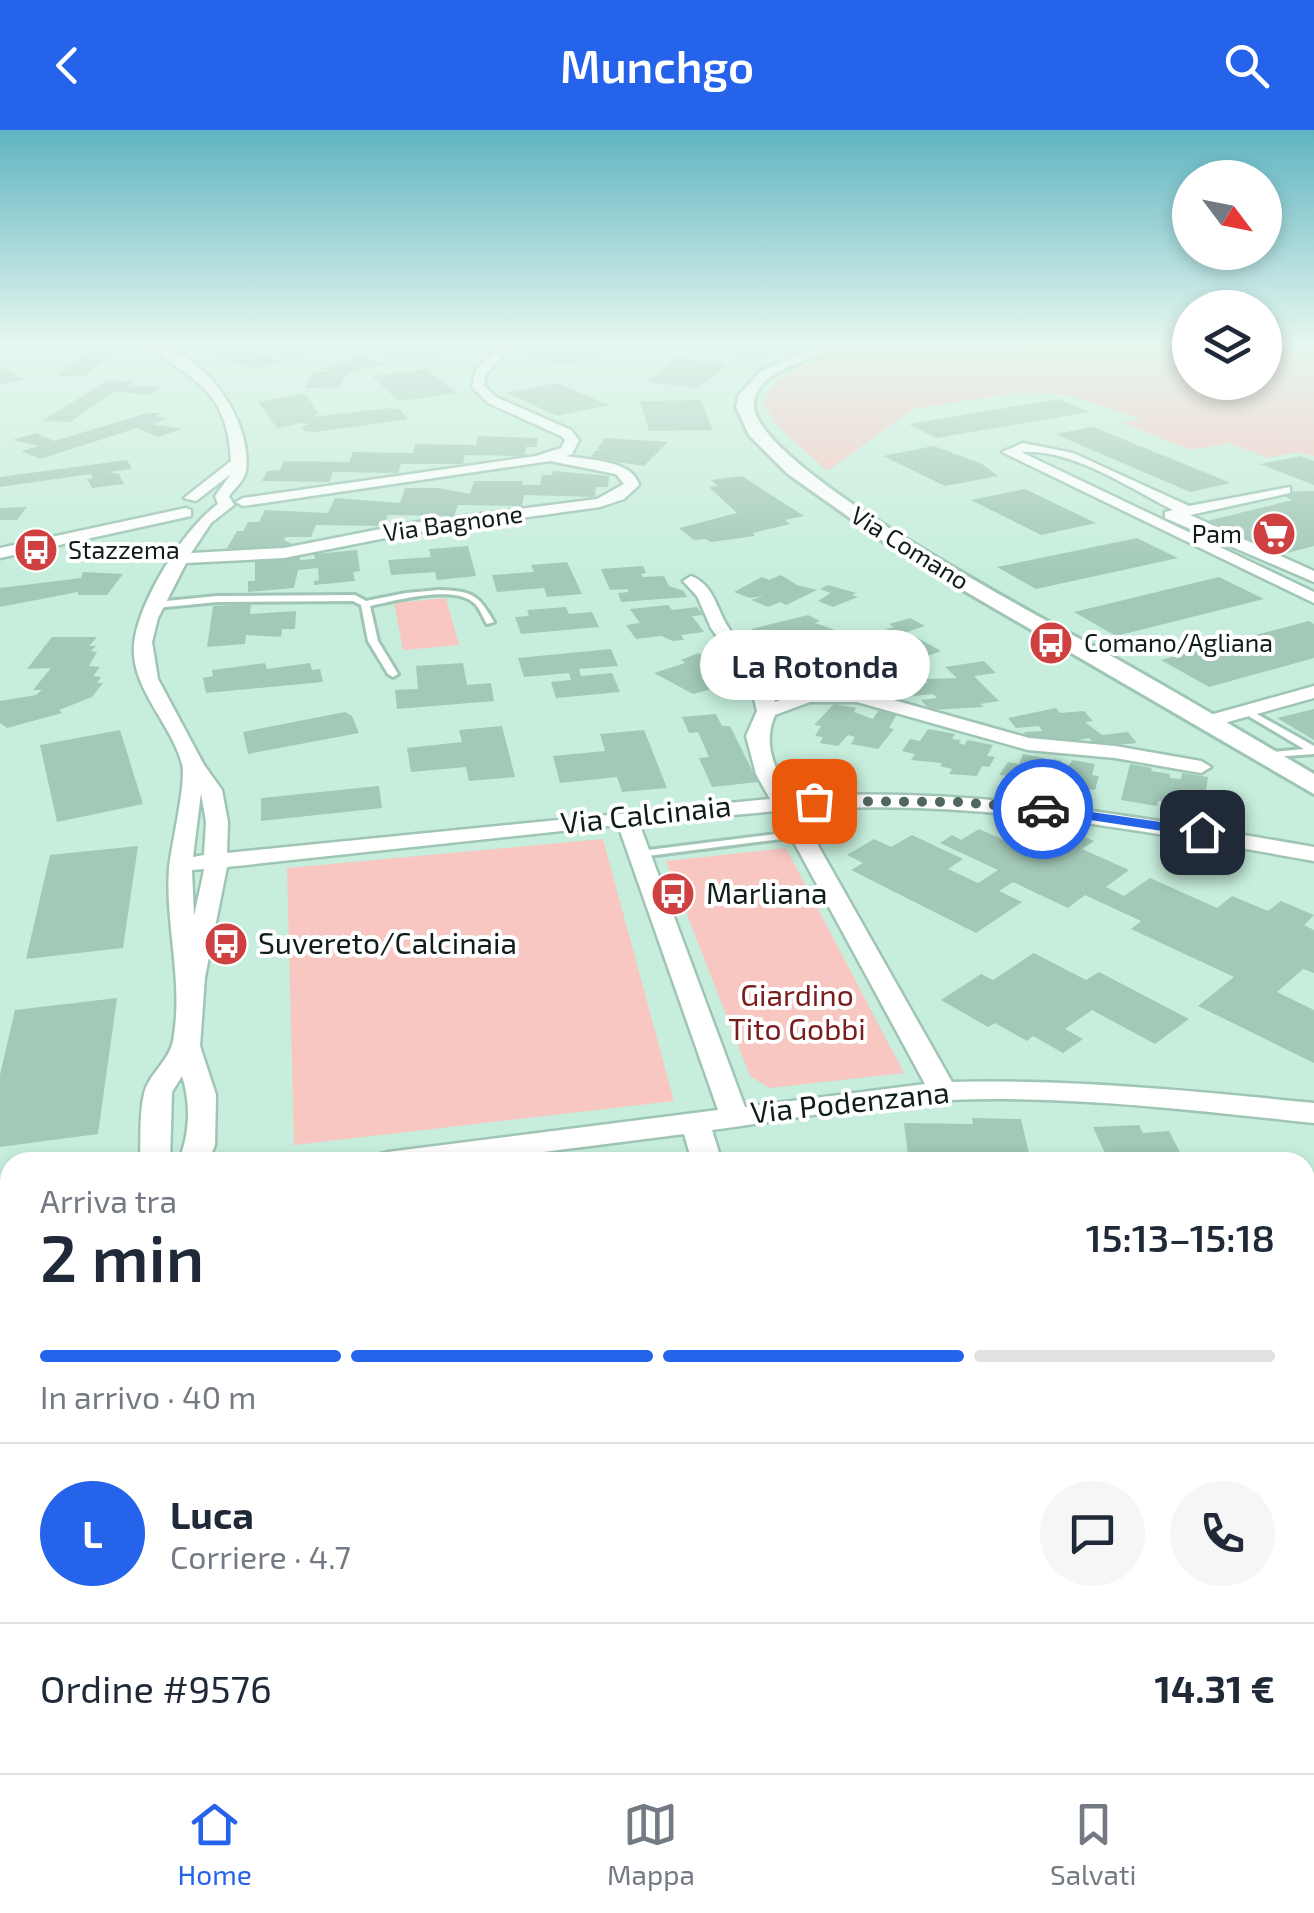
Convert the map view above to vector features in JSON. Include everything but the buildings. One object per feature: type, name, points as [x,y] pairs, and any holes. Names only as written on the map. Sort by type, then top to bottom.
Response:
[{"type":"street","points":[[197,1152],[202,1095],[186,1046],[192,977],[208,920],[216,860],[215,805],[211,790],[194,766],[144,665],[142,642],[184,546],[220,504],[238,472],[237,434],[229,419]]},
{"type":"street","points":[[531,419],[571,438],[569,449],[552,457]]},
{"type":"street","name":"Via Comano","points":[[749,419],[758,436],[802,476],[874,528],[1314,786]]},
{"type":"street","points":[[1310,572],[1049,448],[1027,445],[1009,450],[1015,457],[1314,598]]},
{"type":"street","name":"Via Bagnone","points":[[184,546],[292,552],[396,531],[600,502],[620,496],[632,485],[630,477],[621,470],[552,457],[243,502]]},
{"type":"street","points":[[124,526],[184,546],[211,536],[243,502],[238,494],[252,476],[237,462]]},
{"type":"street","points":[[98,530],[124,526],[184,506],[237,462]]},
{"type":"street","points":[[1146,520],[1285,490]]},
{"type":"street","points":[[0,553],[184,506],[220,504]]},
{"type":"street","points":[[184,506],[184,546]]},
{"type":"street","points":[[1271,578],[1310,572]]},
{"type":"street","points":[[691,581],[708,597],[717,624],[758,674],[767,710],[756,736],[758,752],[943,1091]]},
{"type":"street","points":[[1206,722],[1314,692]]},
{"type":"street","points":[[767,710],[808,696],[858,696],[1028,744],[1133,754],[1202,767]]},
{"type":"street","points":[[192,977],[180,924],[179,865],[194,766]]},
{"type":"street","name":"Via Calcinaia","points":[[179,865],[782,802],[890,800],[1052,810],[1314,854]]},
{"type":"street","points":[[626,817],[734,1116]]},
{"type":"street","points":[[155,1152],[158,1092],[186,1046]]},
{"type":"street","name":"Via Podenzana","points":[[461,1152],[943,1091],[1049,1089],[1120,1093],[1314,1113]]},
{"type":"street","points":[[694,1120],[704,1152]]},
{"type":"lane","points":[[364,604],[460,593],[476,601],[490,622]]},
{"type":"lane","points":[[156,605],[356,598],[364,604],[373,642],[393,674]]},
{"type":"lane","points":[[1248,712],[1314,750]]},
{"type":"lane","points":[[1263,756],[1314,750]]},
{"type":"lane","points":[[640,854],[800,834]]},
{"type":"green space","points":[[773,419],[900,419],[827,471]]},
{"type":"green space","points":[[1141,419],[1314,419],[1314,456],[1298,452],[1268,458],[1229,443],[1191,450],[1123,423]]},
{"type":"green space","points":[[446,598],[459,645],[403,650],[394,603]]},
{"type":"green space","points":[[603,839],[674,1101],[294,1145],[287,868]]},
{"type":"green space","name":"Giardino Tito Gobbi","points":[[786,848],[904,1073],[769,1088],[750,1076],[666,861]]},
{"type":"shaded area","points":[[824,646],[866,679],[837,686],[795,652]]},
{"type":"way so far","points":[[814,801],[958,802],[1043,809]]},
{"type":"place","name":"Pam","points":[[1274,534]]},
{"type":"place","name":"Stazzema","points":[[36,550]]},
{"type":"place","name":"Comano/Agliana","points":[[1051,643]]},
{"type":"place","name":"La Rotonda","points":[[814,801]]},
{"type":"place","name":"Marliana","points":[[673,894]]},
{"type":"place","name":"Suvereto/Calcinaia","points":[[226,944]]},
{"type":"route","points":[[1043,809],[1202,832]]}]
